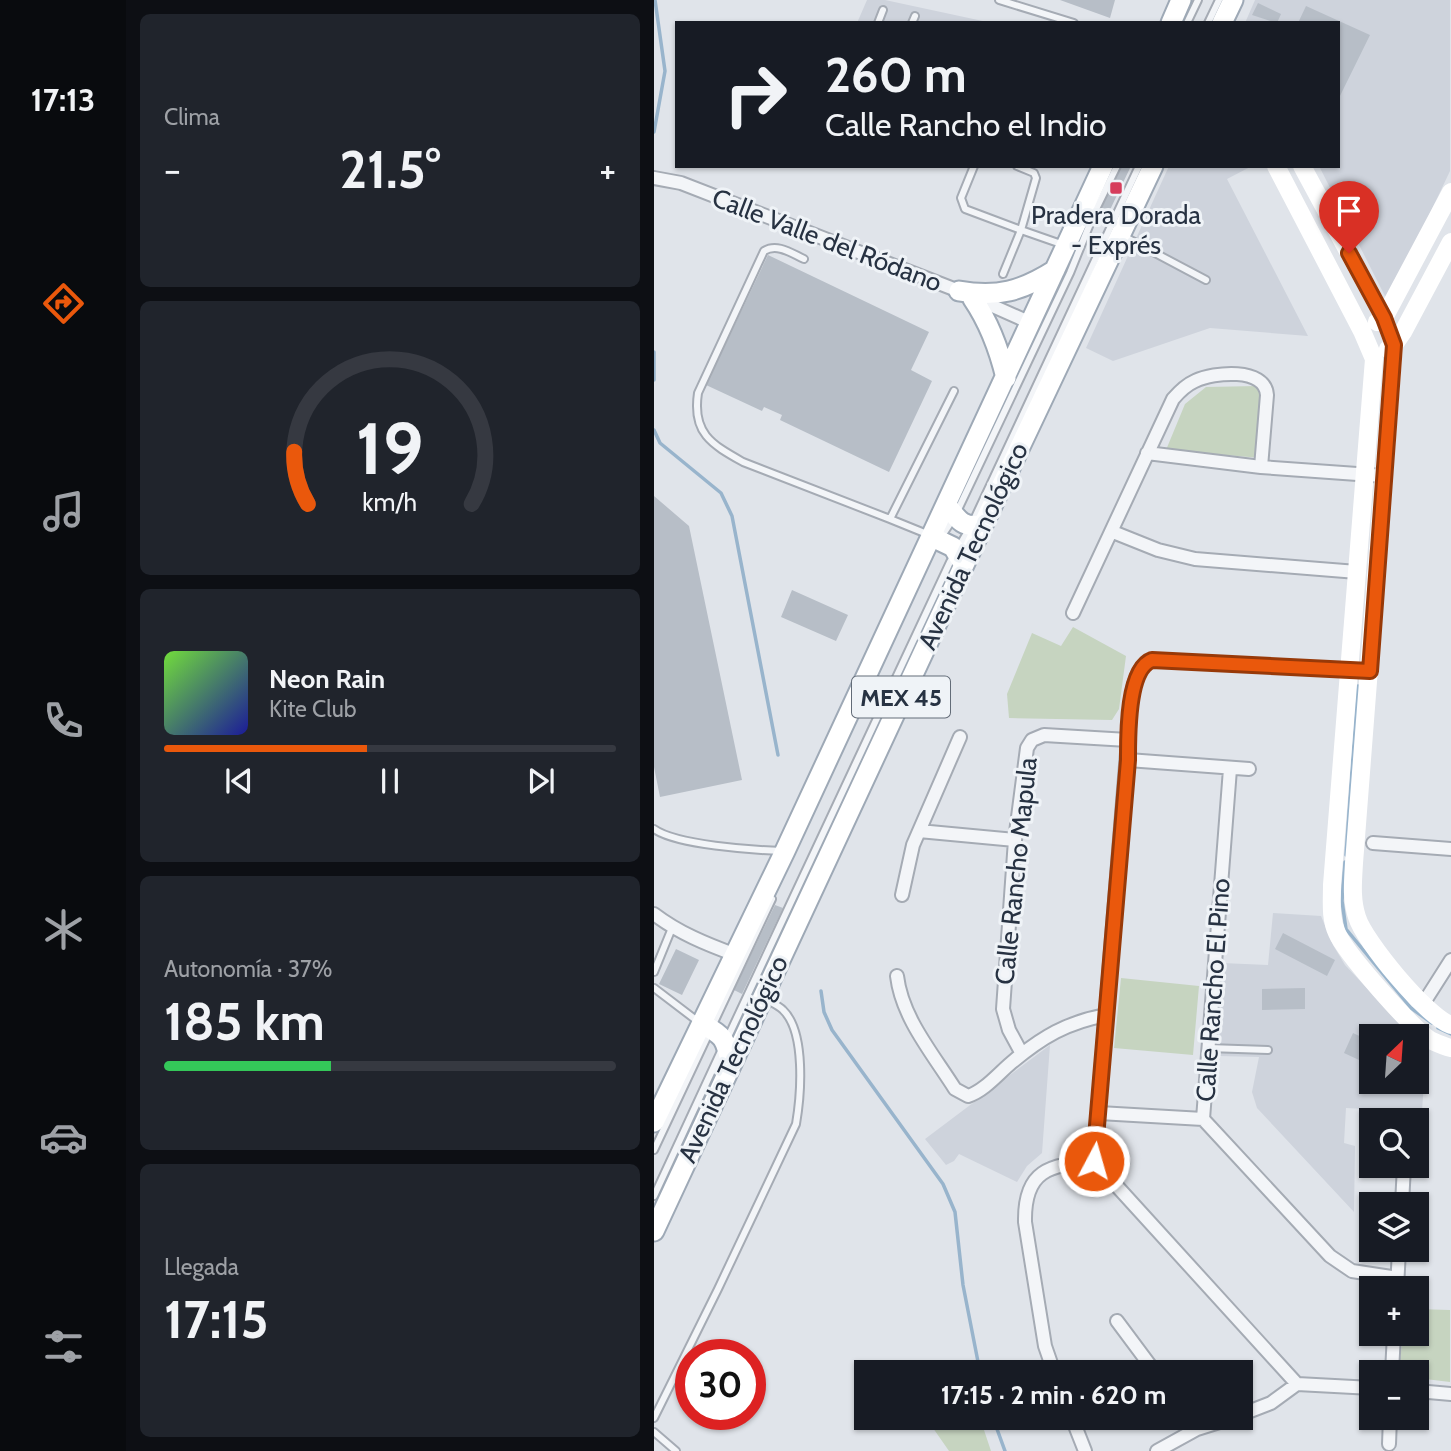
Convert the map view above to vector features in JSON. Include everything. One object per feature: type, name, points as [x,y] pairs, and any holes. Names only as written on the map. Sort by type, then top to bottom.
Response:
[{"type":"main road","points":[[1172,21],[1181,0]]},
{"type":"main road","points":[[1223,21],[1233,0]]},
{"type":"main road","name":"Avenida Tecnológico","points":[[654,1231],[763,997],[946,548],[964,518],[1006,378],[1102,168]]},
{"type":"main road","name":"Avenida Tecnológico","points":[[654,1122],[713,1031],[736,955],[785,851],[946,548],[1121,235],[1152,168]]},
{"type":"main road","points":[[966,295],[1000,294],[1023,287],[1055,270]]},
{"type":"main road","points":[[966,295],[994,335],[1006,378]]},
{"type":"main road","points":[[713,1031],[731,1064]]},
{"type":"street","points":[[1277,168],[1374,359],[1332,885],[1333,923],[1338,936],[1349,951],[1402,1014],[1429,1039],[1450,1048]]},
{"type":"street","points":[[1303,168],[1384,318],[1394,345],[1354,863],[1354,907],[1371,944],[1433,1016],[1450,1025]]},
{"type":"street","name":"Calle Valle del Ródano","points":[[654,178],[681,183],[1031,323]]},
{"type":"street","points":[[1362,331],[1384,318],[1450,192]]},
{"type":"street","points":[[1374,359],[1394,345],[1450,242]]},
{"type":"street","points":[[1073,613],[1173,399],[1182,389],[1196,380],[1242,375],[1257,378],[1266,386],[1261,467]]},
{"type":"street","points":[[1148,453],[1261,467],[1385,476]]},
{"type":"street","points":[[1113,532],[1158,550],[1195,559],[1358,572]]},
{"type":"street","points":[[1297,1384],[1094,1161],[1128,740],[1135,680],[1143,664],[1152,660],[1370,671]]},
{"type":"street","name":"Calle Rancho Mapula","points":[[1022,1054],[1005,1022],[1003,1009],[1015,840],[1026,752],[1032,740],[1044,734],[1128,740]]},
{"type":"street","points":[[902,895],[919,831],[960,737]]},
{"type":"street","points":[[1128,760],[1249,769]]},
{"type":"street","name":"Calle Rancho El Pino","points":[[1230,769],[1203,1119],[1330,1256],[1352,1271],[1371,1276]]},
{"type":"street","points":[[919,831],[1015,840]]},
{"type":"street","points":[[1373,842],[1450,849]]},
{"type":"street","points":[[654,914],[672,928],[736,955]]},
{"type":"street","points":[[1423,1004],[1450,960]]},
{"type":"street","points":[[897,976],[898,992],[905,1010],[955,1089],[968,1096],[978,1091],[1022,1054],[1072,1023],[1107,1015]]},
{"type":"street","points":[[1099,1113],[1203,1119]]},
{"type":"street","points":[[1050,1360],[1045,1346],[1025,1222],[1025,1206],[1032,1184],[1044,1173],[1061,1164],[1094,1161]]},
{"type":"street","points":[[1117,1321],[1146,1360]]},
{"type":"street","points":[[1253,1410],[1271,1403],[1297,1384],[1359,1387]]},
{"type":"street","points":[[1429,1392],[1450,1394]]},
{"type":"street","points":[[1077,1430],[1085,1451]]},
{"type":"street","points":[[1157,1451],[1195,1430]]},
{"type":"street","points":[[1388,1444],[1389,1430]]},
{"type":"lane","points":[[999,0],[1067,21]]},
{"type":"lane","points":[[1188,21],[1198,0]]},
{"type":"lane","points":[[1209,21],[1219,0]]},
{"type":"lane","points":[[879,21],[883,10]]},
{"type":"lane","points":[[973,168],[961,198],[965,209],[1066,246]]},
{"type":"lane","points":[[1003,274],[1021,230],[1036,178],[1034,173],[1022,168]]},
{"type":"lane","points":[[964,518],[1116,168]]},
{"type":"lane","points":[[964,518],[1138,168]]},
{"type":"lane","points":[[1121,235],[1206,280]]},
{"type":"lane","points":[[654,1150],[946,548],[890,519],[743,462],[706,438],[698,423],[695,409],[698,393],[764,251],[778,248],[804,259]]},
{"type":"lane","points":[[890,519],[954,391]]},
{"type":"lane","points":[[654,829],[669,836],[737,849],[785,851]]},
{"type":"lane","points":[[654,1196],[713,1031],[778,887]]},
{"type":"lane","points":[[654,972],[672,928]]},
{"type":"lane","points":[[654,988],[713,1031]]},
{"type":"lane","points":[[654,1418],[796,1124],[801,1094],[800,1069],[793,1031],[784,1011],[763,997]]},
{"type":"lane","points":[[1208,1048],[1268,1050]]},
{"type":"lane","points":[[654,1432],[676,1451]]},
{"type":"shaded area","points":[[867,0],[885,0],[983,21],[858,21]]},
{"type":"shaded area","points":[[1255,0],[1450,0],[1450,171],[1388,302],[1320,168],[1340,168],[1340,21],[1246,21]]},
{"type":"shaded area","points":[[1168,168],[1248,168],[1227,179],[1308,336],[1210,328],[1113,361],[1086,348]]},
{"type":"shaded area","points":[[1273,913],[1321,916],[1345,965],[1401,1024],[1359,1024],[1359,1094],[1423,1094],[1422,1108],[1346,1108],[1344,1143],[1355,1146],[1354,1212],[1257,1108],[1252,1092],[1259,1057],[1219,1056],[1222,963],[1268,965]]},
{"type":"shaded area","points":[[1050,1045],[1042,1153],[1027,1166],[1017,1182],[959,1154],[954,1161],[946,1165],[925,1139]]},
{"type":"green space","points":[[1257,386],[1264,397],[1261,458],[1166,450],[1185,404],[1206,387]]},
{"type":"green space","points":[[1073,627],[1126,656],[1119,709],[1112,720],[1009,718],[1007,694],[1032,633],[1061,646]]},
{"type":"green space","points":[[1121,978],[1199,986],[1193,1055],[1114,1048]]},
{"type":"green space","points":[[1429,1309],[1450,1310],[1450,1382],[1429,1379],[1429,1360],[1400,1360],[1402,1346],[1429,1346]]},
{"type":"green space","points":[[934,1430],[984,1430],[991,1451],[949,1451]]},
{"type":"building","points":[[1060,0],[1115,0],[1110,18]]},
{"type":"building","points":[[1258,3],[1281,14],[1278,21],[1252,15]]},
{"type":"building","points":[[1306,6],[1339,21],[1299,21]]},
{"type":"building","points":[[1340,21],[1370,35],[1340,96]]},
{"type":"building","name":"Pradera Dorada - Exprés","points":[[1120,168],[1130,168],[1108,214],[1100,211]]},
{"type":"building","points":[[768,255],[929,332],[911,370],[932,381],[889,472],[780,420],[782,415],[764,407],[762,411],[706,385]]},
{"type":"building","points":[[654,496],[689,526],[742,780],[660,797],[654,767]]},
{"type":"building","points":[[792,590],[848,615],[836,641],[781,617]]},
{"type":"building","points":[[775,905],[783,908],[742,994],[734,990]]},
{"type":"building","points":[[1283,933],[1335,960],[1327,976],[1275,949]]},
{"type":"building","points":[[676,949],[699,960],[682,995],[659,984]]},
{"type":"building","points":[[1305,988],[1305,1009],[1262,1010],[1262,989]]},
{"type":"building","points":[[1353,1033],[1359,1036],[1359,1060],[1344,1053]]},
{"type":"waterway","points":[[654,132],[665,71],[655,0]]},
{"type":"waterway","points":[[654,352],[654,380]]},
{"type":"waterway","points":[[654,430],[660,443],[721,493],[732,516],[778,755]]},
{"type":"waterway","points":[[1346,855],[1358,686]]},
{"type":"waterway","points":[[1345,862],[1342,901],[1346,929],[1411,1008],[1432,1023]]},
{"type":"waterway","points":[[821,991],[824,1012],[832,1030],[943,1184],[955,1212],[963,1285],[978,1360]]},
{"type":"waterway","points":[[1438,1028],[1451,1034]]},
{"type":"waterway","points":[[997,1430],[1005,1451]]},
{"type":"place","name":"Pradera Dorada - Exprés","points":[[1116,188]]},
{"type":"route","points":[[1094,1161],[1128,740],[1134,685],[1143,664],[1152,660],[1370,671],[1394,345],[1384,318],[1349,253]]}]
